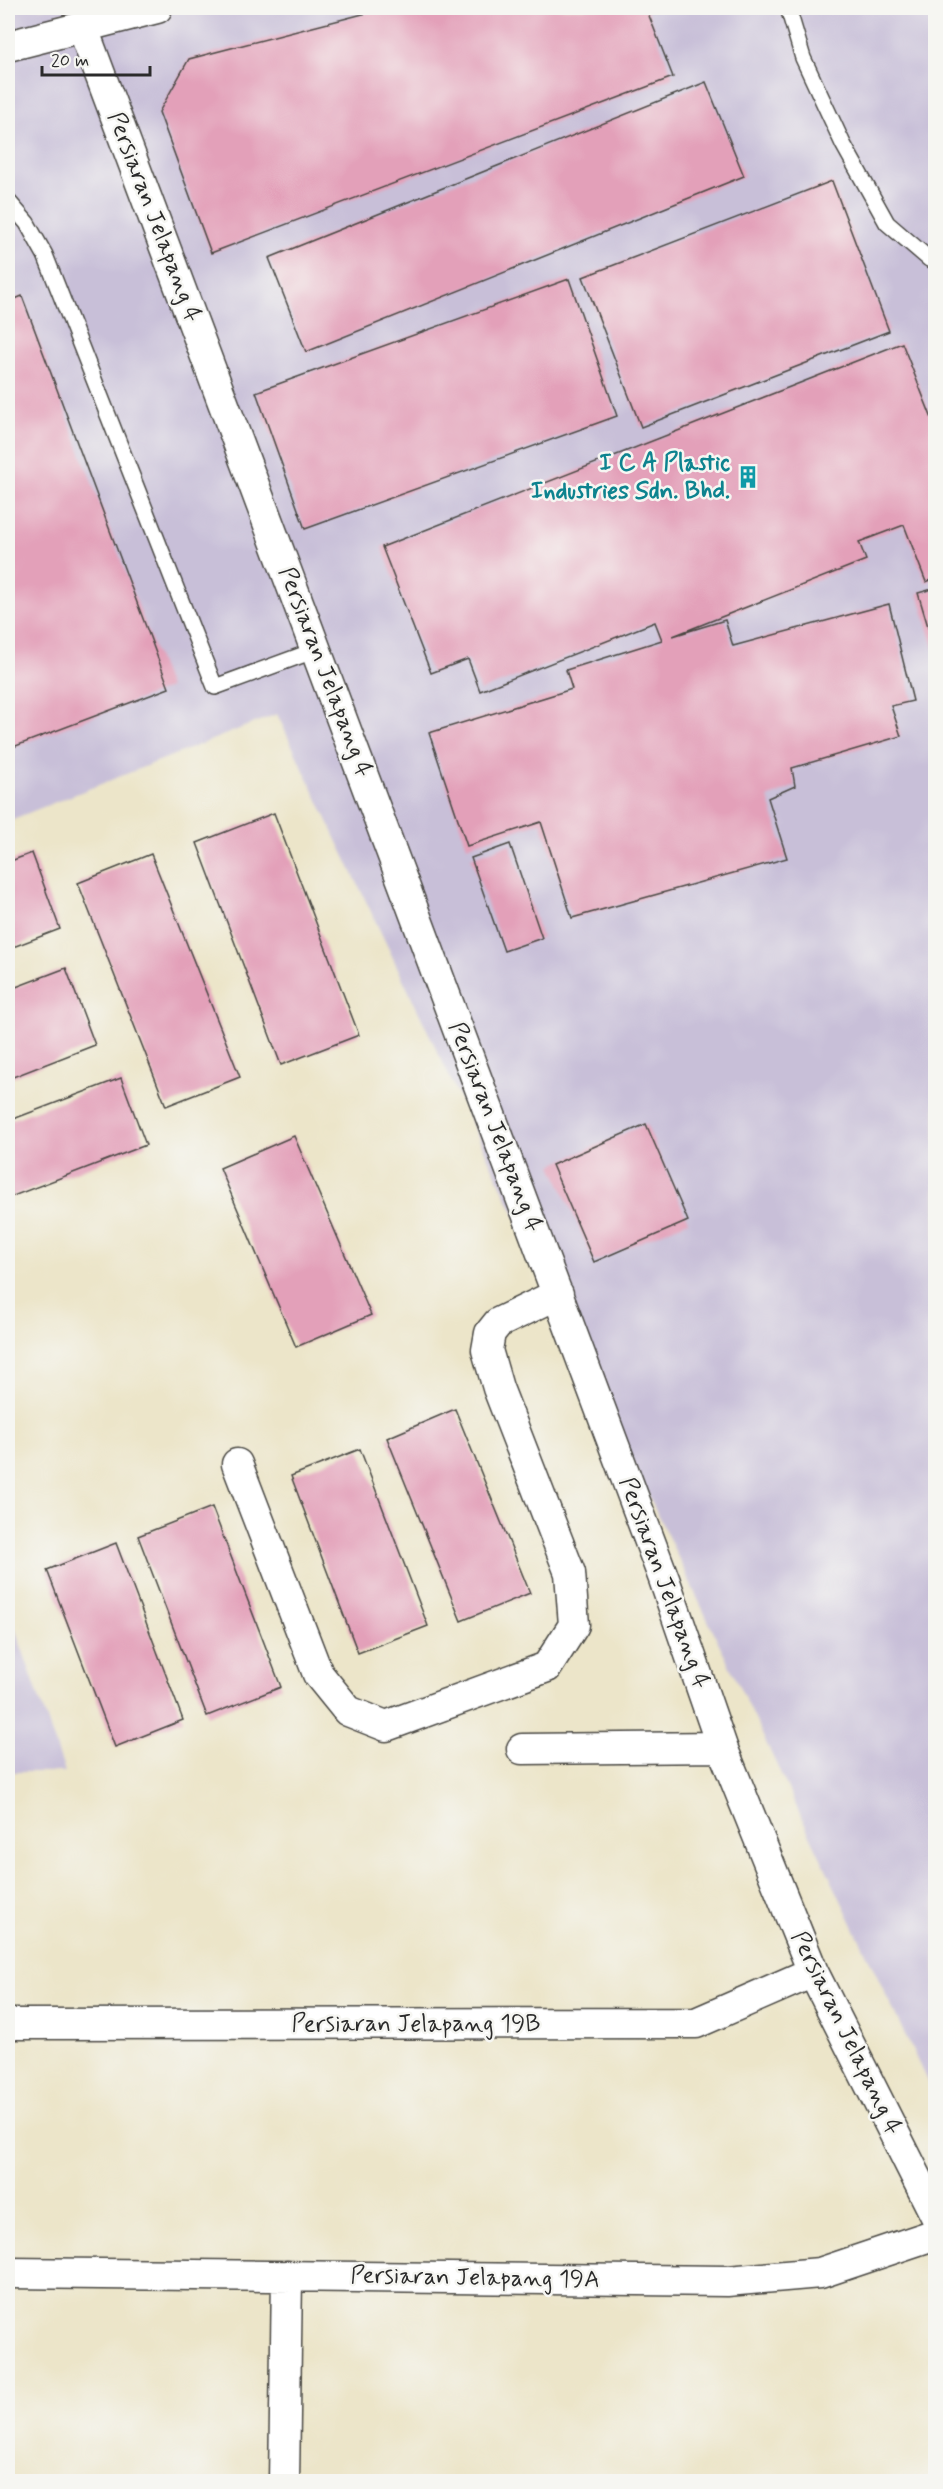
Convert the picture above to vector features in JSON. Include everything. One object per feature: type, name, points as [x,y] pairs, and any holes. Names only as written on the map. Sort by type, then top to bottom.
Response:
[{"type":"street","points":[[8,45],[157,8]]},
{"type":"street","name":"Persiaran Jelapang 4","points":[[82,26],[664,1579],[722,1747],[813,1972],[936,2216]]},
{"type":"street","points":[[237,1464],[318,1674],[348,1711],[386,1726],[547,1667],[574,1625],[570,1573],[498,1388],[487,1350],[490,1333],[498,1323],[558,1294]]},
{"type":"street","points":[[522,1749],[722,1747]]},
{"type":"street","name":"Persiaran Jelapang 19B","points":[[8,2024],[696,2023],[813,1972]]},
{"type":"street","name":"Persiaran Jelapang 19A","points":[[8,2273],[727,2281],[820,2273],[936,2234]]},
{"type":"street","points":[[284,2481],[287,2276]]},
{"type":"lane","points":[[788,8],[803,58],[843,144],[887,223],[929,259],[936,261]]},
{"type":"lane","points":[[8,201],[27,224],[45,255],[215,687],[316,650]]},
{"type":"shaded area","points":[[8,8],[935,8],[935,2098],[277,714],[8,821]]},
{"type":"shaded area","points":[[8,1608],[65,1772],[8,1772]]},
{"type":"building","points":[[386,8],[646,8],[673,77],[211,253],[159,112],[189,59]]},
{"type":"building","points":[[706,82],[744,176],[306,352],[269,258]]},
{"type":"building","points":[[832,181],[889,331],[641,427],[583,277]]},
{"type":"building","points":[[569,279],[617,416],[305,529],[256,392]]},
{"type":"building","points":[[22,296],[169,688],[8,749],[8,302]]},
{"type":"building","points":[[902,343],[936,429],[936,578],[926,582],[904,525],[859,542],[866,560],[673,636],[725,620],[733,646],[889,604],[913,701],[891,706],[901,736],[792,768],[795,786],[768,798],[787,858],[572,918],[541,822],[467,846],[429,733],[572,689],[566,670],[662,640],[655,622],[480,691],[468,659],[431,673],[382,547]]},
{"type":"building","points":[[936,588],[936,649],[935,650],[918,593]]},
{"type":"building","points":[[274,813],[359,1035],[281,1065],[197,843]]},
{"type":"building","points":[[510,844],[542,938],[504,951],[471,858]]},
{"type":"building","points":[[32,853],[60,929],[8,949],[8,862]]},
{"type":"building","points":[[151,854],[240,1077],[166,1106],[78,883]]},
{"type":"building","points":[[66,968],[95,1045],[8,1079],[8,990]]},
{"type":"building","points":[[121,1078],[146,1145],[8,1198],[8,1121]]},
{"type":"building","points":[[646,1124],[688,1221],[594,1262],[552,1165]]},
{"type":"building","points":[[294,1136],[371,1315],[296,1347],[220,1168]]},
{"type":"building","points":[[455,1409],[530,1593],[461,1621],[387,1438]]},
{"type":"building","points":[[360,1449],[428,1626],[358,1653],[291,1476]]},
{"type":"building","points":[[212,1507],[281,1687],[207,1716],[138,1536]]},
{"type":"building","points":[[116,1543],[183,1720],[115,1747],[47,1570]]},
{"type":"place","name":"I C A Plastic Industries Sdn. Bhd.","points":[[748,477]]}]
